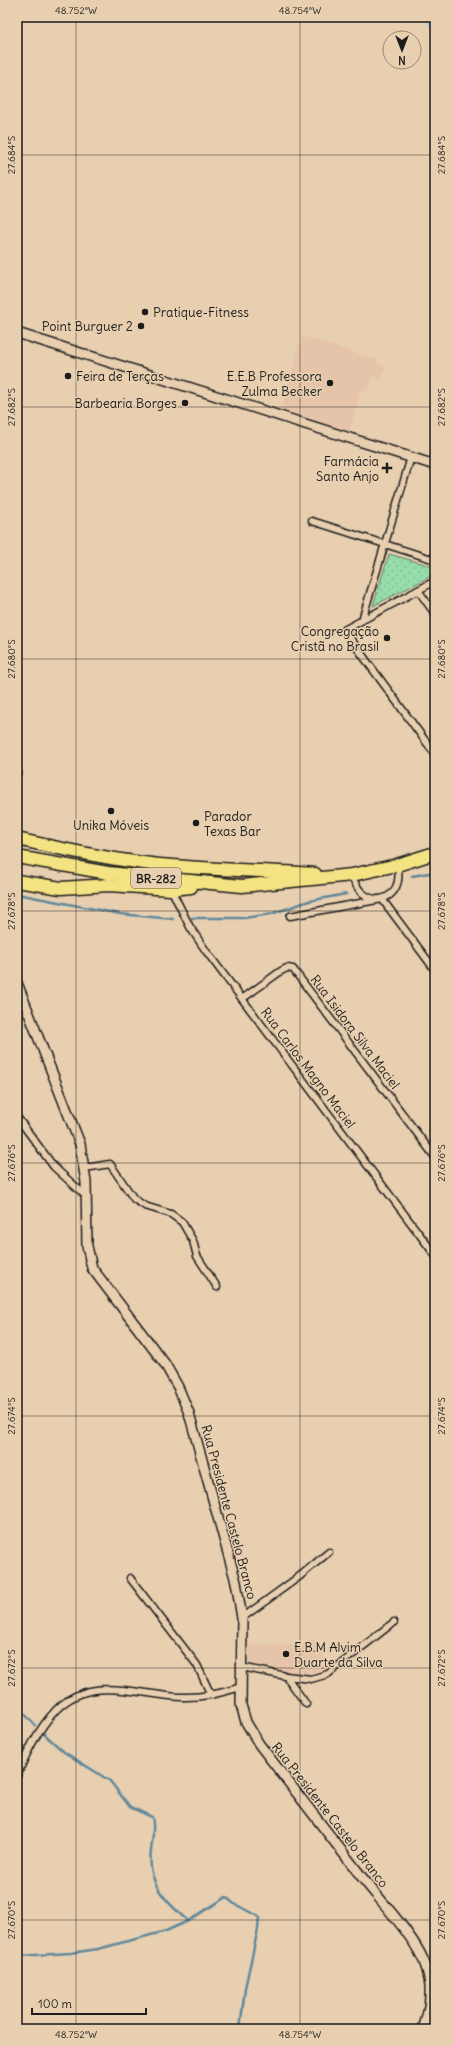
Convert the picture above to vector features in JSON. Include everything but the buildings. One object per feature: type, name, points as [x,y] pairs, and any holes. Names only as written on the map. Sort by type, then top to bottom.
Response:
[{"type":"highway","points":[[17,839],[80,854],[150,864],[204,869],[347,876]]},
{"type":"highway","name":"BR-282","points":[[17,857],[108,873],[242,886],[347,876],[397,865],[435,853]]},
{"type":"highway","points":[[17,881],[61,888],[109,885],[171,889],[242,886]]},
{"type":"street","points":[[17,334],[435,465]]},
{"type":"street","points":[[362,620],[411,457]]},
{"type":"street","points":[[312,521],[435,560]]},
{"type":"street","points":[[435,581],[344,630],[435,754]]},
{"type":"street","points":[[418,590],[435,614]]},
{"type":"street","points":[[290,916],[382,899],[394,891],[398,881],[397,865]]},
{"type":"street","points":[[347,876],[359,892],[366,897],[382,899],[435,970]]},
{"type":"street","name":"Rua Carlos Magno Maciel","points":[[171,889],[190,927],[242,999],[435,1255]]},
{"type":"street","name":"Rua Isidora Silva Maciel","points":[[242,999],[283,970],[290,968],[295,971],[435,1158]]},
{"type":"street","name":"Rua Presidente Castelo Branco","points":[[17,983],[77,1132],[85,1168],[87,1197],[87,1246],[92,1268],[165,1364],[178,1387],[189,1413],[236,1582],[242,1618],[242,1710],[253,1736],[418,1950],[426,1965],[432,1988],[423,2029]]},
{"type":"street","points":[[17,1117],[54,1167],[87,1197]]},
{"type":"street","points":[[85,1168],[110,1164],[134,1199],[145,1206],[178,1218],[188,1230],[197,1256],[217,1287]]},
{"type":"street","points":[[242,1618],[300,1576],[329,1552]]},
{"type":"street","points":[[130,1578],[197,1665],[211,1695]]},
{"type":"street","points":[[241,1667],[286,1676],[311,1679],[328,1674],[394,1622]]},
{"type":"street","points":[[286,1676],[306,1704]]},
{"type":"street","points":[[17,1776],[29,1748],[42,1728],[56,1710],[78,1695],[92,1690],[112,1688],[182,1697],[211,1695],[241,1687]]},
{"type":"shaded area","name":"E.E.B Professora Zulma Becker","points":[[302,336],[378,360],[377,364],[385,366],[382,379],[374,376],[367,391],[361,390],[349,432],[281,410]]},
{"type":"shaded area","name":"E.B.M Alvim Duarte da Silva","points":[[313,1638],[332,1670],[311,1678],[253,1668],[249,1665],[249,1645],[303,1644]]},
{"type":"green space","points":[[389,554],[435,567],[435,574],[373,606]]},
{"type":"waterway","points":[[433,17],[435,21]]},
{"type":"waterway","points":[[412,876],[435,872]]},
{"type":"waterway","points":[[17,894],[120,914],[173,919]]},
{"type":"waterway","points":[[192,918],[244,918],[271,914],[309,901],[346,894]]},
{"type":"waterway","points":[[17,1706],[35,1725]]},
{"type":"waterway","points":[[44,1734],[64,1752],[110,1781],[130,1807],[152,1817],[153,1830],[150,1862],[155,1882],[165,1898],[188,1921]]},
{"type":"waterway","points":[[17,1956],[71,1953],[98,1949],[166,1931],[188,1921],[226,1897],[233,1903],[259,1917],[258,1929],[245,1988],[240,2029]]},
{"type":"place","name":"Pratique-Fitness","points":[[145,312]]},
{"type":"place","name":"Point Burguer 2","points":[[141,326]]},
{"type":"place","name":"Feira de Terças","points":[[68,376]]},
{"type":"place","name":"E.E.B Professora Zulma Becker","points":[[330,383]]},
{"type":"place","name":"Barbearia Borges","points":[[185,403]]},
{"type":"place","name":"Farmácia Santo Anjo","points":[[387,468]]},
{"type":"place","name":"Congregação Cristã no Brasil","points":[[387,638]]},
{"type":"place","name":"Unika Móveis","points":[[111,811]]},
{"type":"place","name":"Parador Texas Bar","points":[[196,823]]},
{"type":"place","name":"E.B.M Alvim Duarte da Silva","points":[[286,1654]]}]
